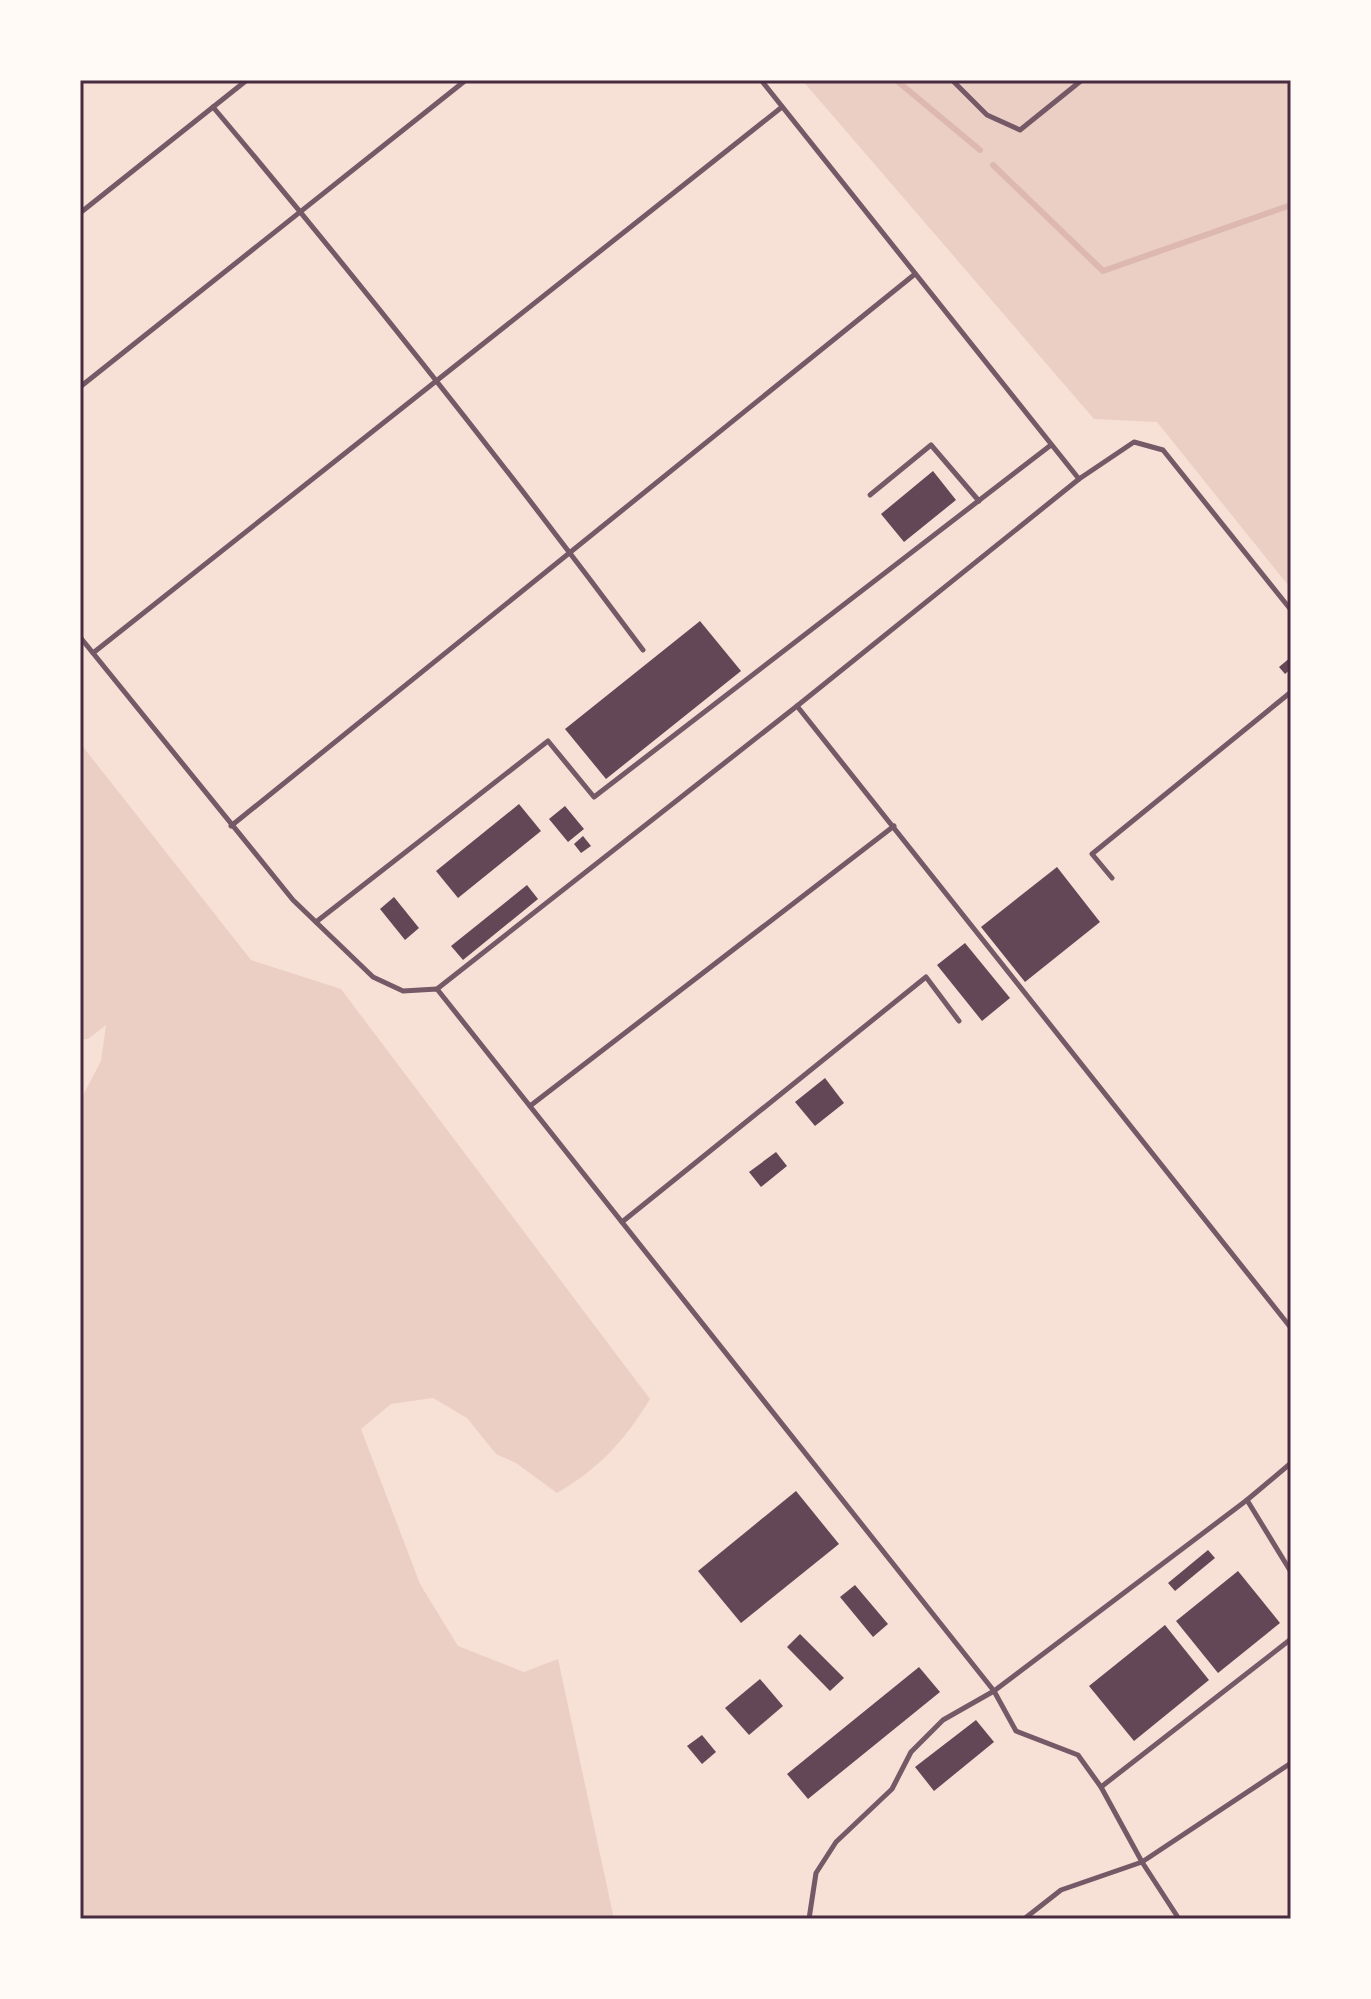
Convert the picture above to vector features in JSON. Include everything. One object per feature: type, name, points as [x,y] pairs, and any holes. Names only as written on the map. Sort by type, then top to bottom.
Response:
[{"type":"lane","points":[[80,213],[247,80]]},
{"type":"lane","points":[[80,387],[466,80]]},
{"type":"lane","points":[[761,80],[1079,479]]},
{"type":"lane","points":[[952,80],[987,115],[1020,130],[1082,80]]},
{"type":"lane","points":[[213,107],[301,211],[437,382],[643,650]]},
{"type":"lane","points":[[93,653],[782,107]]},
{"type":"lane","points":[[231,826],[915,274]]},
{"type":"lane","points":[[80,637],[293,900],[373,977],[403,991],[437,989],[1079,479],[1134,442],[1163,450],[1291,610]]},
{"type":"lane","points":[[870,495],[931,445],[979,501]]},
{"type":"lane","points":[[316,922],[548,741],[594,797],[1051,445]]},
{"type":"lane","points":[[1112,878],[1092,854],[1291,692]]},
{"type":"lane","points":[[797,706],[1291,1328]]},
{"type":"lane","points":[[530,1106],[894,826]]},
{"type":"lane","points":[[622,1222],[926,977],[959,1021]]},
{"type":"lane","points":[[437,989],[994,1691],[1016,1731],[1078,1755],[1101,1787],[1142,1862],[1179,1919]]},
{"type":"lane","points":[[809,1919],[816,1873],[836,1842],[892,1789],[911,1752],[943,1720],[994,1691],[1247,1500],[1291,1463]]},
{"type":"lane","points":[[1247,1500],[1291,1572]]},
{"type":"lane","points":[[1101,1787],[1291,1639]]},
{"type":"lane","points":[[1024,1919],[1061,1890],[1142,1862],[1291,1763]]},
{"type":"shaded area","points":[[802,80],[1291,80],[1291,589],[1157,422],[1094,419]]},
{"type":"shaded area","points":[[80,743],[251,960],[341,989],[650,1399],[610,1452],[586,1474],[557,1493],[516,1463],[496,1454],[467,1418],[433,1398],[391,1404],[361,1429],[420,1584],[458,1646],[524,1672],[558,1659],[614,1919],[80,1919],[80,1101],[101,1061],[106,1025],[88,1039],[80,1040]]},
{"type":"building","points":[[933,471],[956,500],[904,542],[881,514]]},
{"type":"building","points":[[700,621],[741,671],[606,779],[565,729]]},
{"type":"building","points":[[1291,657],[1291,669],[1285,674],[1279,667]]},
{"type":"building","points":[[519,804],[541,831],[458,898],[436,871]]},
{"type":"building","points":[[565,806],[584,829],[568,842],[549,819]]},
{"type":"building","points":[[583,836],[591,846],[581,853],[574,844]]},
{"type":"building","points":[[1057,867],[1100,922],[1025,982],[981,927]]},
{"type":"building","points":[[527,885],[538,899],[463,960],[451,946]]},
{"type":"building","points":[[394,897],[419,928],[405,940],[380,909]]},
{"type":"building","points":[[965,943],[1010,998],[982,1021],[937,965]]},
{"type":"building","points":[[825,1078],[844,1103],[815,1126],[795,1102]]},
{"type":"building","points":[[776,1152],[787,1166],[761,1187],[749,1172]]},
{"type":"building","points":[[796,1491],[839,1544],[741,1623],[698,1571]]},
{"type":"building","points":[[1208,1550],[1215,1558],[1175,1591],[1168,1583]]},
{"type":"building","points":[[1238,1571],[1280,1623],[1218,1673],[1176,1621]]},
{"type":"building","points":[[855,1585],[888,1624],[873,1637],[840,1597]]},
{"type":"building","points":[[1165,1625],[1209,1680],[1134,1741],[1089,1686]]},
{"type":"building","points":[[800,1634],[844,1678],[830,1691],[787,1647]]},
{"type":"building","points":[[919,1667],[940,1692],[808,1799],[787,1774]]},
{"type":"building","points":[[760,1679],[783,1706],[749,1735],[725,1708]]},
{"type":"building","points":[[976,1720],[994,1742],[934,1791],[915,1767]]},
{"type":"building","points":[[702,1735],[716,1752],[702,1764],[687,1746]]},
{"type":"waterway","points":[[896,80],[980,150]]},
{"type":"waterway","points":[[993,165],[1103,271],[1291,205]]}]
